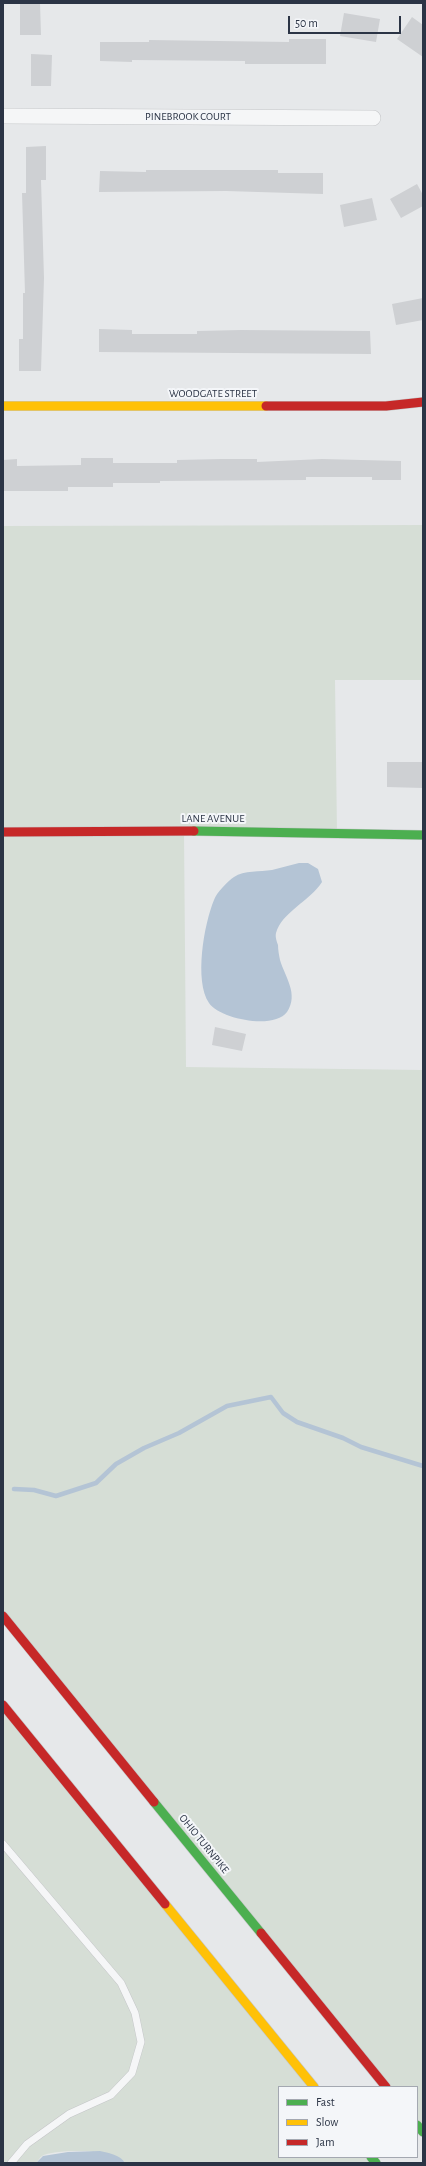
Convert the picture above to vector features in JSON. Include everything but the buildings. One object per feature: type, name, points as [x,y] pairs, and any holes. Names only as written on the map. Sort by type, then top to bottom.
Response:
[{"type":"main road","name":"WOODGATE STREET","points":[[3,406],[386,406],[423,402]]},
{"type":"main road","name":"LANE AVENUE","points":[[3,832],[252,831],[423,835]]},
{"type":"main road","name":"OHIO TURNPIKE","points":[[3,1616],[385,2086]]},
{"type":"main road","points":[[3,1705],[313,2086]]},
{"type":"street","name":"PINEBROOK COURT","points":[[3,116],[373,118]]},
{"type":"lane","points":[[3,1844],[121,1983],[135,2013],[141,2042],[132,2073],[111,2095],[69,2114],[27,2144],[11,2163]]},
{"type":"shaded area","points":[[423,525],[423,680],[335,680],[337,833],[184,832],[186,1067],[423,1070],[423,2132],[418,2126],[418,2086],[385,2086],[3,1616],[3,526]]},
{"type":"shaded area","points":[[3,1705],[313,2086],[278,2086],[278,2158],[372,2158],[376,2163],[125,2163],[120,2158],[99,2152],[72,2151],[49,2154],[41,2157],[36,2163],[3,2163]]},
{"type":"water","points":[[299,863],[308,863],[318,869],[322,882],[311,895],[284,919],[276,933],[280,960],[290,986],[292,999],[287,1012],[280,1017],[271,1020],[260,1021],[235,1018],[224,1014],[215,1009],[209,1003],[204,993],[202,981],[201,967],[204,937],[210,910],[215,897],[226,884],[242,873],[272,870]]},
{"type":"water","points":[[100,2151],[117,2156],[125,2163],[36,2163],[43,2156],[68,2152]]},
{"type":"waterway","points":[[14,1489],[34,1490],[56,1496],[96,1483],[116,1464],[144,1448],[179,1433],[227,1406],[271,1397],[283,1413],[297,1422],[343,1438],[361,1447],[423,1466]]},
{"type":"traffic: fast","points":[[194,831],[423,835]]},
{"type":"traffic: fast","points":[[154,1802],[261,1933]]},
{"type":"traffic: fast","points":[[418,2126],[423,2132]]},
{"type":"traffic: fast","points":[[372,2158],[376,2163]]},
{"type":"traffic: slow","points":[[3,406],[266,406]]},
{"type":"traffic: slow","points":[[165,1904],[313,2086]]},
{"type":"traffic: jam","points":[[266,406],[386,406],[423,402]]},
{"type":"traffic: jam","points":[[3,832],[194,831]]},
{"type":"traffic: jam","points":[[3,1616],[154,1802]]},
{"type":"traffic: jam","points":[[3,1705],[165,1904]]},
{"type":"traffic: jam","points":[[261,1933],[385,2086]]}]
